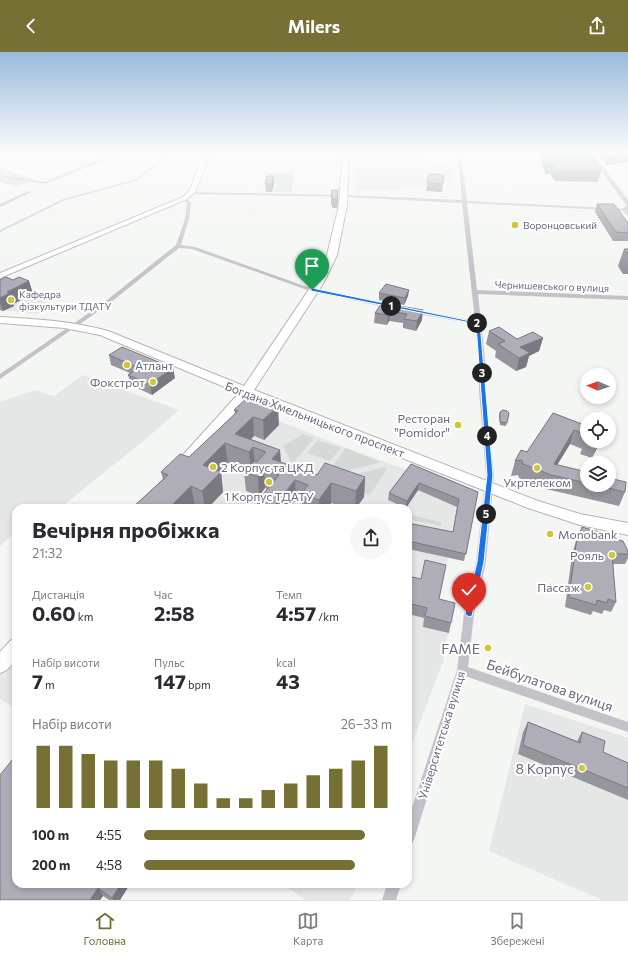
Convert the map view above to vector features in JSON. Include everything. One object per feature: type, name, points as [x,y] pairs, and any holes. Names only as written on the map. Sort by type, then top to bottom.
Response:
[{"type":"highway","points":[[168,478],[189,458],[246,393],[312,290],[319,282],[332,254],[344,192]]},
{"type":"highway","name":"Богдана Хмельницького проспект","points":[[0,320],[73,324],[104,333],[246,393],[578,519],[628,529]]},
{"type":"highway","points":[[0,665],[12,651]]},
{"type":"main road","points":[[0,276],[185,198],[192,193]]},
{"type":"street","points":[[0,206],[30,192]]},
{"type":"street","name":"Університетська вулиця","points":[[412,827],[462,670],[469,614],[481,562],[490,486],[490,456],[482,391],[482,360],[463,192]]},
{"type":"street","points":[[615,192],[627,209]]},
{"type":"street","points":[[192,193],[344,196],[627,209]]},
{"type":"street","points":[[0,377],[73,324],[104,305],[178,246],[188,212],[189,203],[185,198]]},
{"type":"street","points":[[178,246],[193,248],[312,290],[395,307]]},
{"type":"street","name":"Чернишевського вулиця","points":[[475,292],[628,298]]},
{"type":"street","points":[[403,308],[478,323]]},
{"type":"street","name":"Бейбулатова вулиця","points":[[462,670],[628,727]]},
{"type":"street","points":[[389,900],[393,888]]},
{"type":"shaded area","points":[[356,192],[360,192],[359,195],[356,194]]},
{"type":"shaded area","points":[[16,285],[42,294],[38,296],[52,306],[38,314],[0,310]]},
{"type":"shaded area","points":[[83,375],[179,410],[147,438],[65,504],[12,504],[12,536],[0,546],[0,402],[35,390],[54,396]]},
{"type":"shaded area","points":[[260,413],[346,448],[410,471],[477,500],[464,561],[448,558],[437,610],[453,614],[443,657],[444,659],[412,743],[412,504],[161,504]]},
{"type":"shaded area","points":[[303,434],[314,438],[292,464],[283,446]]},
{"type":"shaded area","points":[[318,440],[341,448],[330,461],[307,453]]},
{"type":"shaded area","points":[[346,448],[381,462],[324,477]]},
{"type":"shaded area","points":[[385,467],[387,469],[370,495],[329,481]]},
{"type":"shaded area","points":[[412,515],[441,522],[441,526],[412,520]]},
{"type":"shaded area","points":[[12,660],[12,706],[0,699],[0,673]]},
{"type":"shaded area","points":[[525,704],[628,738],[628,900],[602,900],[489,851]]},
{"type":"shaded area","points":[[288,888],[356,888],[350,900],[306,900]]},
{"type":"building","points":[[332,192],[338,192],[337,200],[332,199]]},
{"type":"building","points":[[597,204],[614,204],[628,223],[628,233],[616,232]]},
{"type":"building","points":[[624,249],[628,249],[628,255]]},
{"type":"building","points":[[6,277],[13,280],[19,277],[29,281],[7,292],[10,293],[0,298],[0,280]]},
{"type":"building","points":[[386,284],[409,290],[405,298],[379,293]]},
{"type":"building","points":[[382,303],[423,310],[417,321],[404,319],[407,314],[390,311],[388,315],[375,313]]},
{"type":"building","points":[[499,327],[517,339],[533,332],[543,338],[520,347],[530,353],[519,358],[498,344],[505,341],[489,331]]},
{"type":"building","points":[[122,347],[173,368],[150,384],[128,375],[139,368],[109,355]]},
{"type":"building","points":[[249,396],[278,406],[263,420],[253,417],[235,434],[280,450],[272,459],[317,475],[325,463],[365,477],[356,491],[331,483],[319,500],[302,494],[308,485],[295,480],[276,504],[262,504],[257,502],[279,475],[264,469],[258,477],[244,472],[254,461],[257,462],[266,452],[253,447],[249,452],[225,443],[203,465],[221,472],[202,491],[191,486],[173,504],[136,504],[168,475],[161,472],[180,454],[189,457],[238,411],[234,410]]},
{"type":"building","points":[[503,410],[509,413],[507,423],[500,422],[500,412]]},
{"type":"building","points":[[553,413],[580,423],[580,432],[574,430],[554,464],[580,470],[580,481],[551,475],[523,464],[522,460],[515,461],[521,450],[527,452]]},
{"type":"building","points":[[411,464],[478,492],[466,554],[412,542],[412,524],[453,532],[459,499],[419,483],[407,501],[389,493]]},
{"type":"building","points":[[616,480],[626,482],[625,492],[616,490]]},
{"type":"building","name":"Пассаж","points":[[582,527],[610,535],[612,533],[615,534],[619,540],[623,541],[628,551],[628,554],[612,554],[616,602],[608,599],[607,603],[597,600],[596,605],[569,597],[576,544]]},
{"type":"building","points":[[425,560],[446,565],[439,599],[455,603],[451,623],[425,616],[427,608],[412,604],[412,577],[421,579]]},
{"type":"building","points":[[528,722],[580,743],[582,732],[605,741],[603,752],[628,763],[628,788],[523,745]]},
{"type":"building","points":[[12,760],[12,888],[98,888],[90,900],[0,900],[0,775]]},
{"type":"building","points":[[98,888],[118,888],[112,898]]},
{"type":"waterway","points":[[0,231],[63,200],[94,192]]},
{"type":"place","name":"Воронцовський","points":[[515,225]]},
{"type":"place","name":"Кафедра фізкультури ТДАТУ","points":[[11,300]]},
{"type":"place","name":"Атлант","points":[[127,365]]},
{"type":"place","name":"Фокстрот","points":[[153,382]]},
{"type":"place","name":"Ресторан \"Pomidor\"","points":[[458,425]]},
{"type":"place","name":"2 Корпус та ЦКД","points":[[213,467]]},
{"type":"place","name":"Укртелеком","points":[[537,468]]},
{"type":"place","name":"1 Корпус ТДАТУ","points":[[269,482]]},
{"type":"place","name":"Monobank","points":[[550,534]]},
{"type":"place","name":"Рояль","points":[[612,555]]},
{"type":"place","name":"Пассаж","points":[[588,587]]},
{"type":"place","name":"FAME","points":[[488,648]]},
{"type":"place","name":"8 Корпус","points":[[582,768]]},
{"type":"route","points":[[312,290],[478,323],[482,360],[482,391],[490,456],[490,486],[482,542],[481,562],[469,614]]}]
